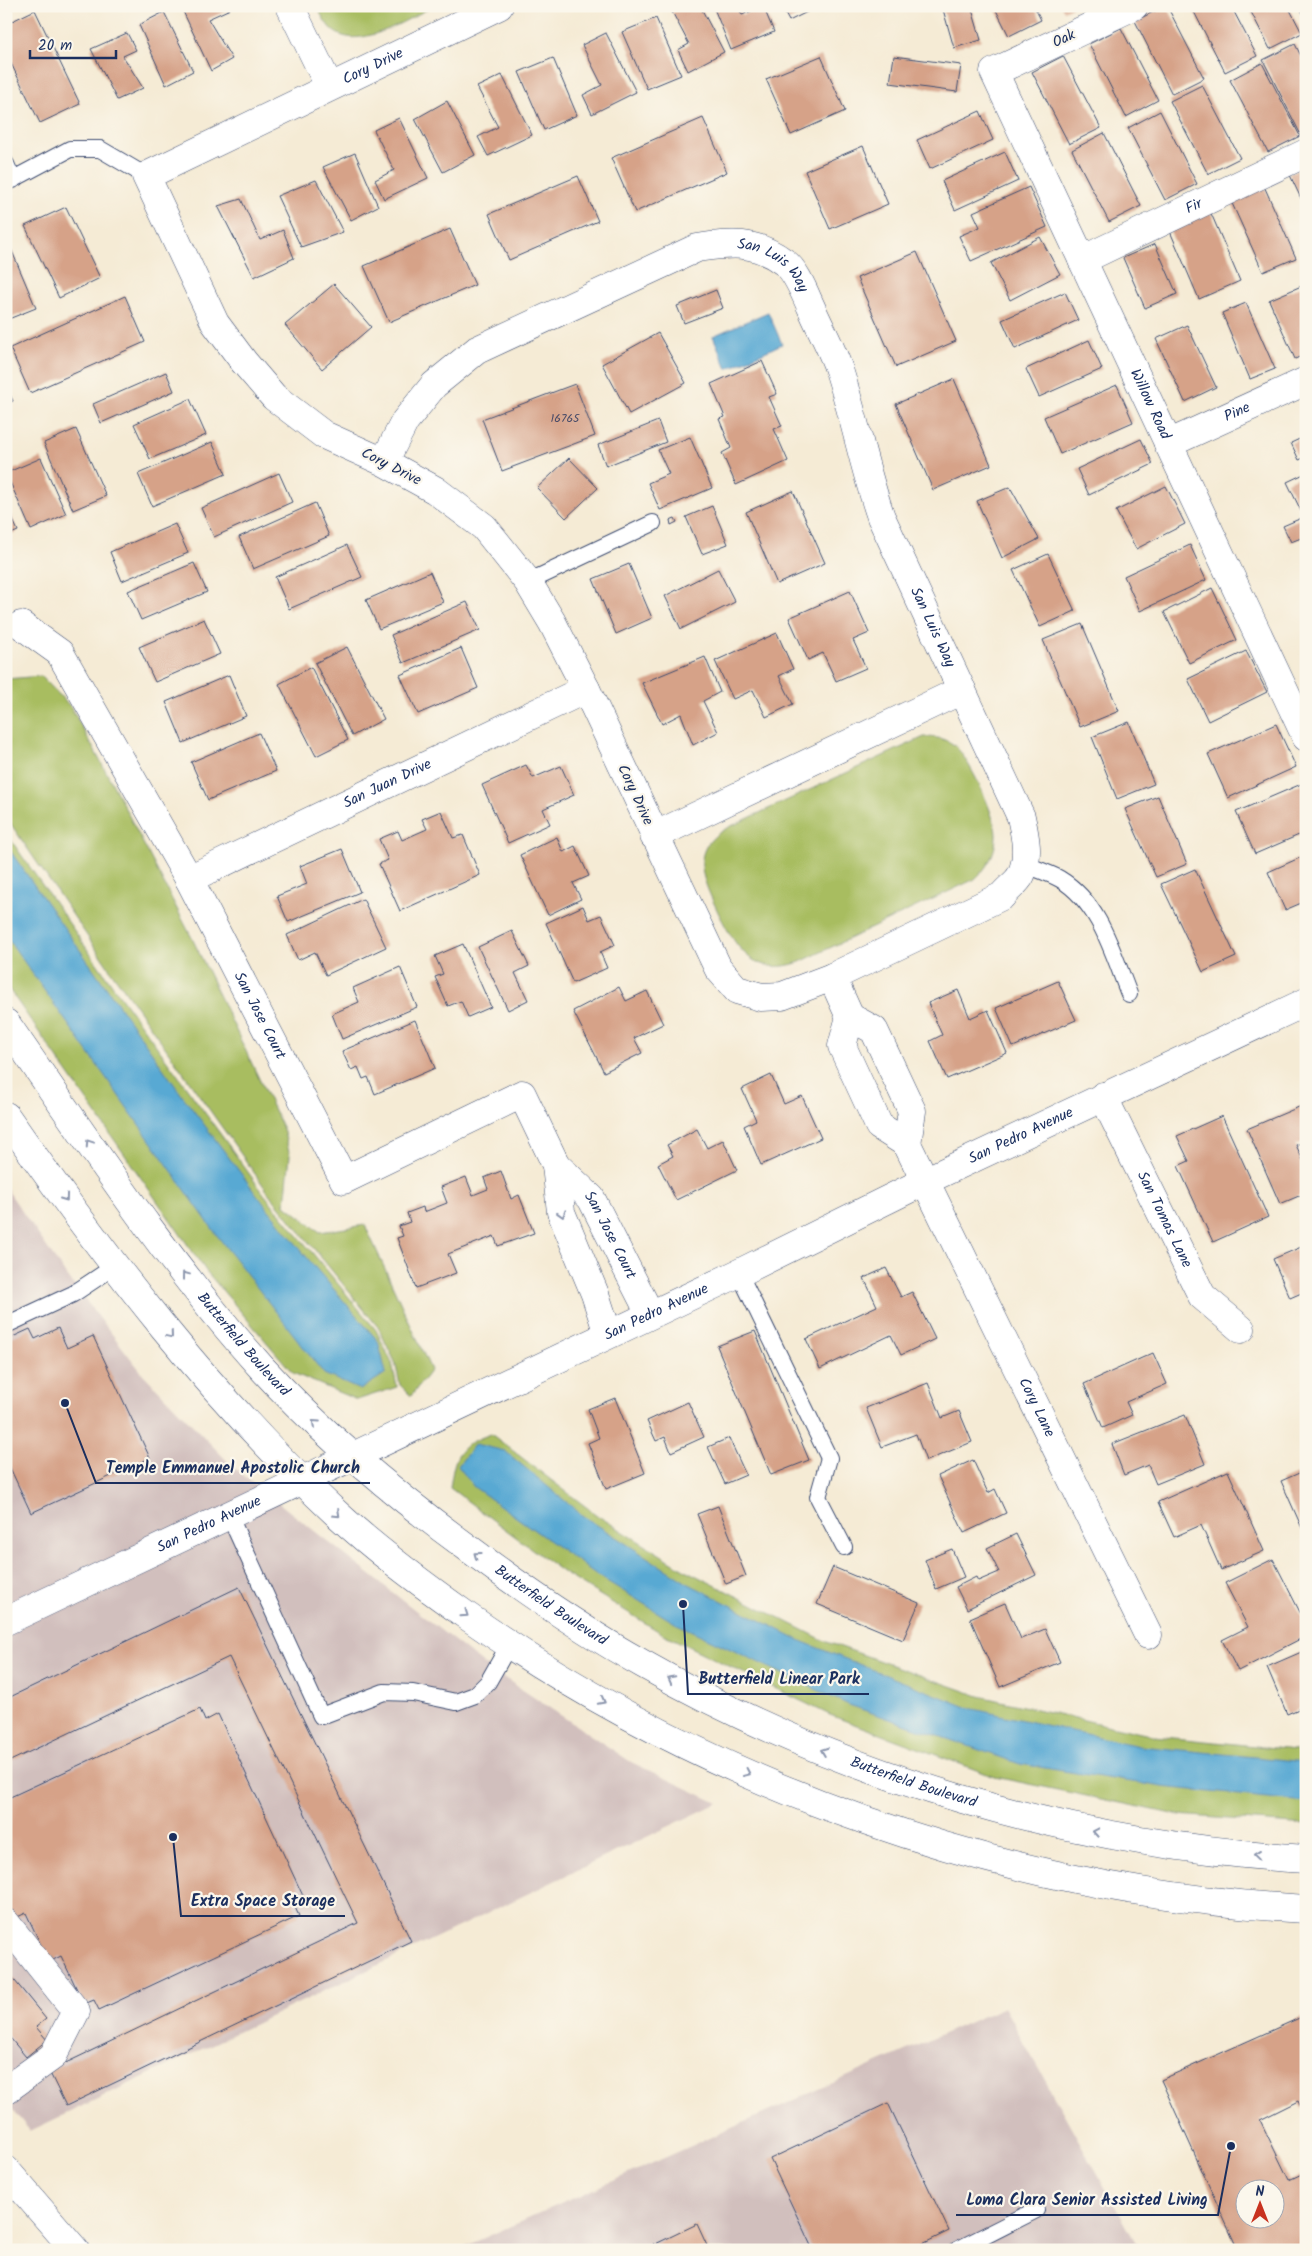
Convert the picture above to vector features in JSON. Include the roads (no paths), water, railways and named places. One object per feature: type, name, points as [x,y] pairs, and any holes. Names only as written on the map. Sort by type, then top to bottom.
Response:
[{"type":"street","points":[[290,6],[330,86]]},
{"type":"street","name":"Cory Drive","points":[[499,6],[146,176],[215,323],[244,362],[274,397],[324,435],[384,462],[436,490],[484,527],[528,582],[552,622],[586,689],[718,968],[737,990],[761,997],[782,996],[832,977]]},
{"type":"street","name":"Oak","points":[[994,72],[1134,6]]},
{"type":"street","name":"Willow Road","points":[[994,72],[1168,444],[1304,728]]},
{"type":"street","name":"Fir","points":[[1082,260],[1306,153]]},
{"type":"street","name":"San Luis Way","points":[[384,462],[405,421],[434,385],[477,350],[697,248],[731,243],[761,248],[786,263],[802,287],[838,368],[852,412],[867,478],[881,517],[1021,816],[1026,841],[1024,864],[1020,876],[1002,896],[832,977]]},
{"type":"street","name":"Pine","points":[[1168,444],[1306,381]]},
{"type":"street","name":"San Jose Court","points":[[21,625],[60,653],[189,879],[344,1180],[522,1094],[556,1166],[560,1212],[595,1294],[608,1334]]},
{"type":"street","name":"San Juan Drive","points":[[189,879],[586,689]]},
{"type":"street","points":[[654,836],[962,690]]},
{"type":"street","points":[[832,977],[850,1017],[874,1030],[912,1111],[907,1144]]},
{"type":"street","name":"San Pedro Avenue","points":[[6,1621],[352,1455],[739,1273],[1103,1096],[1306,1002]]},
{"type":"street","points":[[850,1017],[842,1046],[879,1126],[907,1144],[925,1181]]},
{"type":"street","name":"Butterfield Boulevard","points":[[6,1022],[94,1151],[205,1302],[262,1368],[309,1417],[443,1530],[507,1577],[590,1632],[646,1666],[714,1702],[788,1737],[873,1770],[969,1802],[1071,1828],[1170,1845],[1306,1859]]},
{"type":"street","name":"San Tomas Lane","points":[[1103,1096],[1202,1296],[1241,1329]]},
{"type":"street","points":[[6,1116],[115,1266],[168,1332],[225,1399],[302,1480],[338,1515],[386,1556],[509,1645],[576,1687],[665,1734],[753,1776],[850,1815],[960,1850],[1063,1877],[1166,1896],[1306,1909]]},
{"type":"street","name":"San Jose Court","points":[[556,1166],[591,1198],[650,1314]]},
{"type":"street","name":"Cory Lane","points":[[925,1181],[1148,1635]]},
{"type":"street","points":[[6,1923],[76,2012],[53,2056],[6,2090]]},
{"type":"street","points":[[6,2170],[75,2250]]},
{"type":"lane","points":[[6,164],[10,181],[70,149],[100,149],[146,176]]},
{"type":"lane","points":[[528,582],[653,523]]},
{"type":"lane","points":[[1024,864],[1061,880],[1085,901],[1098,919],[1129,994]]},
{"type":"lane","points":[[6,1325],[72,1294],[115,1266]]},
{"type":"lane","points":[[739,1273],[829,1458],[818,1497],[844,1547]]},
{"type":"lane","points":[[229,1515],[321,1716],[384,1692],[413,1694],[456,1702],[475,1695],[488,1682],[509,1645]]},
{"type":"lane","points":[[956,2250],[1036,2210]]},
{"type":"water","points":[[768,312],[782,344],[727,369],[713,336]]},
{"type":"water","points":[[6,845],[181,1094],[264,1204],[378,1341],[386,1373],[360,1390],[324,1374],[219,1238],[6,936]]},
{"type":"water","points":[[475,1444],[505,1451],[583,1516],[687,1583],[803,1642],[969,1708],[1139,1746],[1306,1762],[1306,1802],[1163,1787],[1020,1764],[849,1705],[675,1623],[597,1575],[474,1487],[458,1466]]},
{"type":"place","name":"Temple Emmanuel Apostolic Church","points":[[65,1403]]},
{"type":"place","name":"Butterfield Linear Park","points":[[683,1604]]},
{"type":"place","name":"Extra Space Storage","points":[[173,1837]]},
{"type":"place","name":"Loma Clara Senior Assisted Living","points":[[1231,2146]]}]
